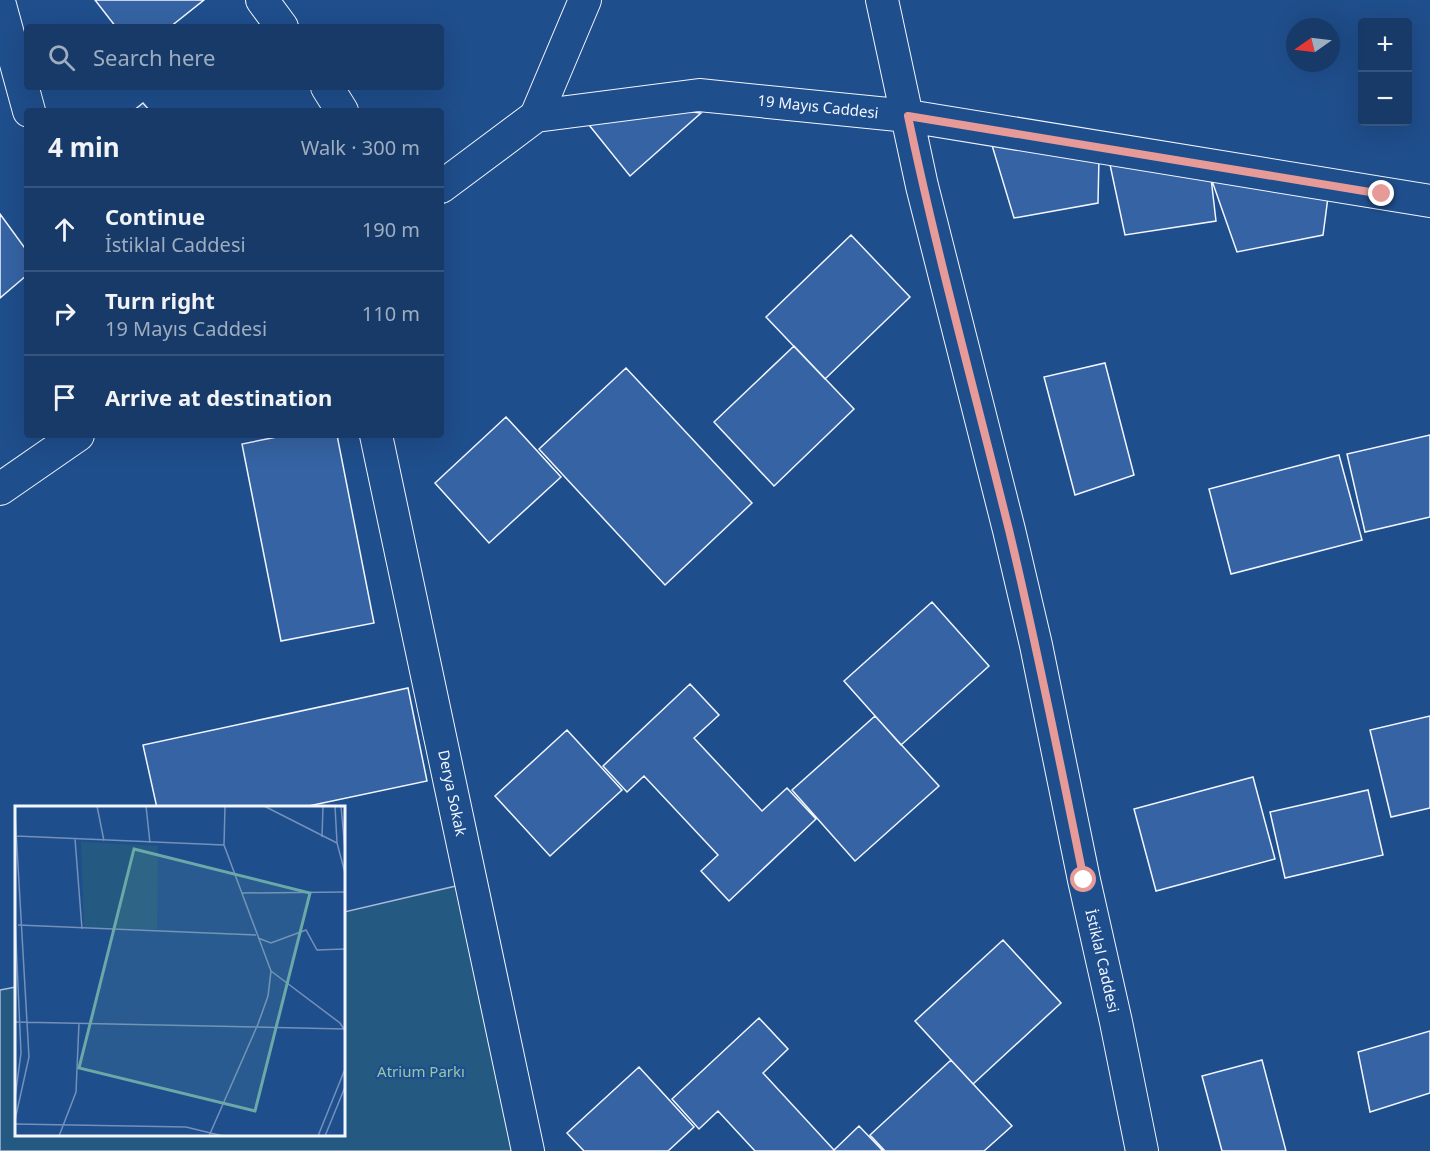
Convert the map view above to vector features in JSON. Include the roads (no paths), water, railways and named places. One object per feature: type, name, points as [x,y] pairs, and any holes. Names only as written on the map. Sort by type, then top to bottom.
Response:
[{"type":"street","points":[[262,0],[280,24]]},
{"type":"street","points":[[536,116],[585,0]]},
{"type":"street","name":"İstiklal Caddesi","points":[[882,0],[922,186],[1036,645],[1142,1151]]},
{"type":"street","points":[[0,5],[28,108]]},
{"type":"street","points":[[329,90],[340,108]]},
{"type":"street","name":"19 Mayıs Caddesi","points":[[444,185],[536,116],[699,95],[908,116],[1430,201]]},
{"type":"street","points":[[0,489],[74,438]]},
{"type":"street","name":"Derya Sokak","points":[[377,438],[528,1151]]},
{"type":"park label","name":"Atrium Parkı","points":[[421,1072]]}]
